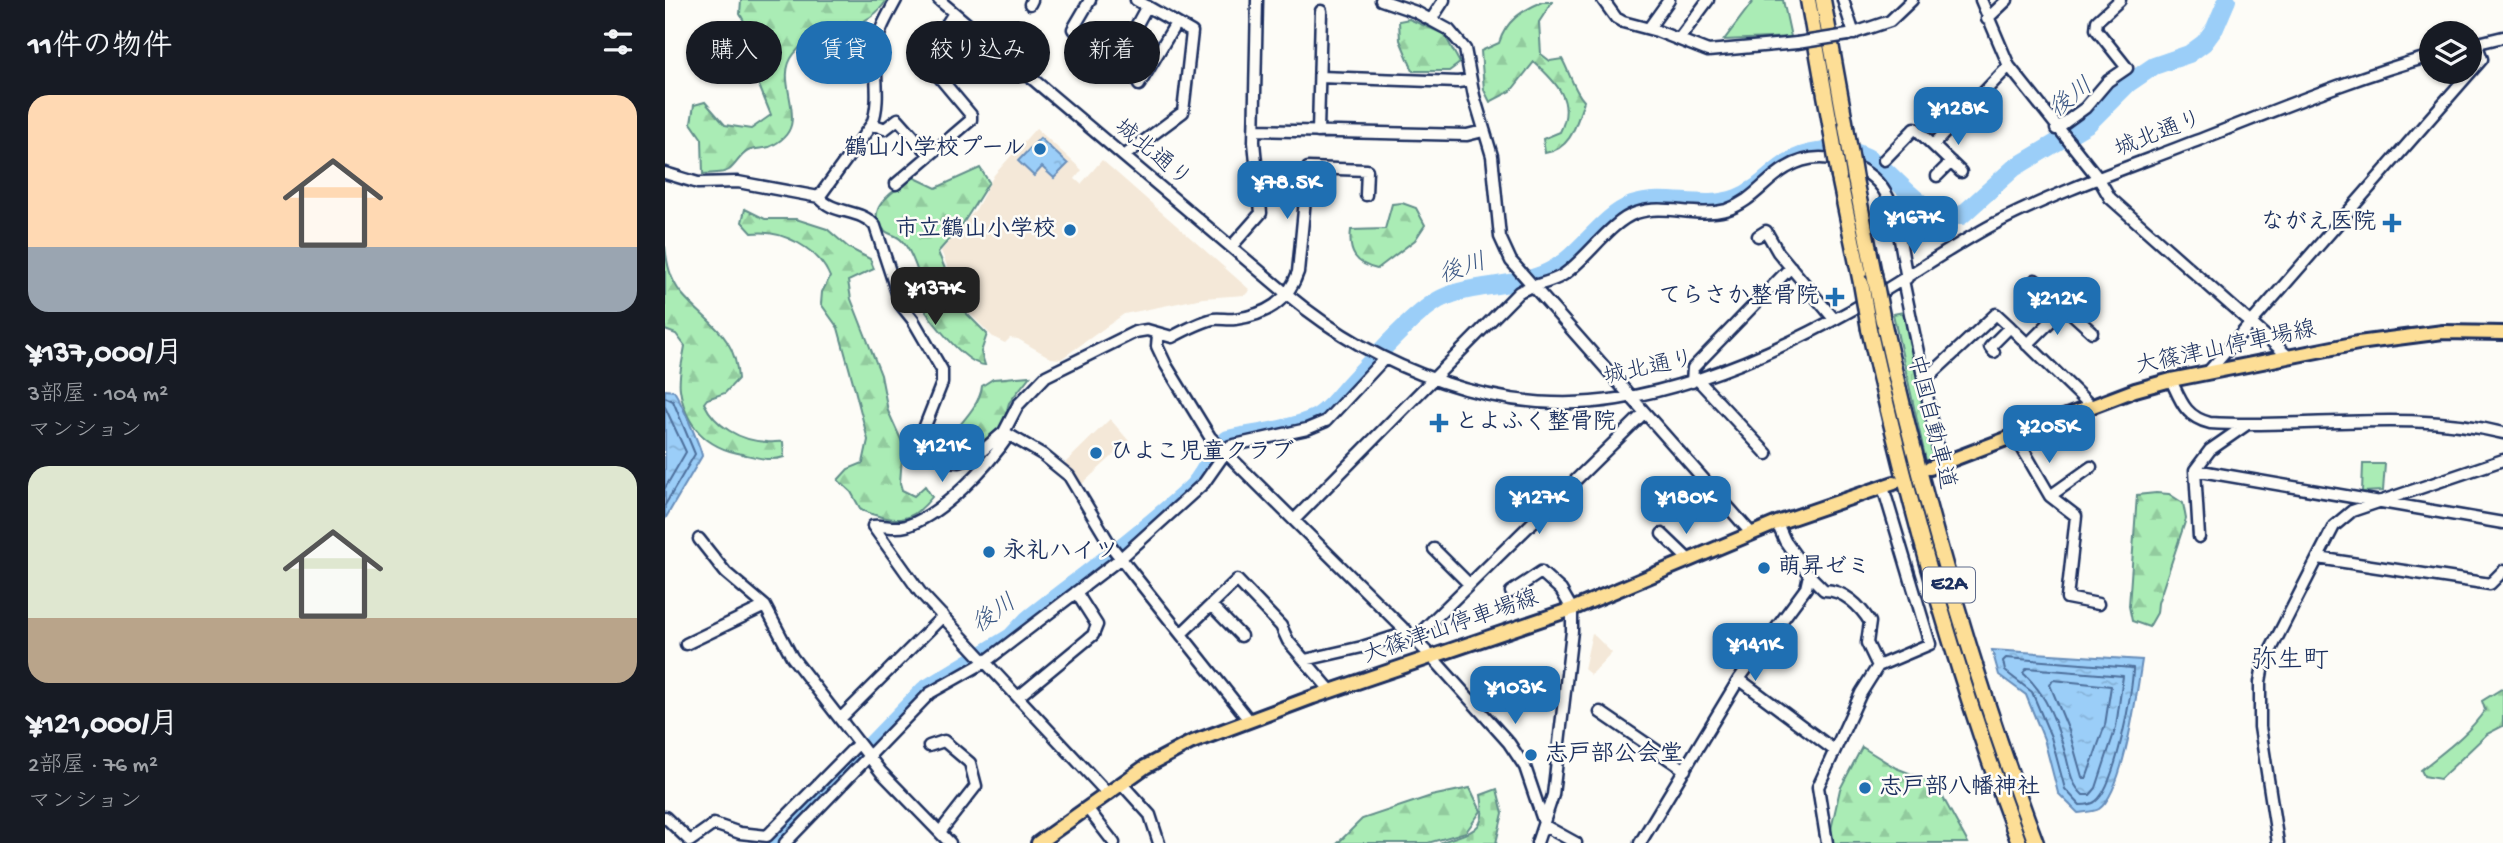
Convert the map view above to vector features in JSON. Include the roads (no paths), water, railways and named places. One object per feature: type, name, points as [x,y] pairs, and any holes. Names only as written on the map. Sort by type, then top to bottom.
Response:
[{"type":"highway","name":"中国自動車道","points":[[1808,0],[1869,329],[1930,577],[1972,715],[2019,843]]},
{"type":"highway","name":"中国自動車道","points":[[1823,0],[1882,321],[1921,483],[1963,633],[2036,843]]},
{"type":"main road","name":"大篠津山停車場線","points":[[1935,466],[2091,406],[2171,380],[2209,371],[2358,343],[2442,332],[2503,333]]},
{"type":"main road","name":"大篠津山停車場線","points":[[1038,843],[1121,783],[1191,743],[1331,691],[1572,609],[1777,523],[1888,485]]},
{"type":"street","points":[[819,197],[872,124],[877,101],[876,52],[879,31],[896,0]]},
{"type":"street","name":"城北通り","points":[[939,0],[1287,295],[1332,329],[1384,359],[1432,379],[1490,394],[1578,402],[1631,396],[1695,381],[1834,319],[1994,224],[2099,179],[2355,79],[2419,59]]},
{"type":"street","points":[[1078,21],[1090,0]]},
{"type":"street","points":[[1124,156],[1183,112],[1192,32],[1136,0]]},
{"type":"street","points":[[1231,247],[1261,213],[1254,130],[1257,0]]},
{"type":"street","points":[[1381,0],[1405,4],[1431,20],[1459,41],[1465,49],[1483,131],[1495,169],[1500,237],[1505,250],[1532,286],[1752,534]]},
{"type":"street","points":[[1431,20],[1444,0]]},
{"type":"street","points":[[1603,0],[1616,18],[1708,51],[1797,43],[1851,34],[1890,20],[1912,0]]},
{"type":"street","points":[[1649,28],[1669,0]]},
{"type":"street","points":[[1679,39],[1708,0]]},
{"type":"street","points":[[1843,0],[1851,34]]},
{"type":"street","points":[[1981,0],[2009,66],[2123,212],[2289,356]]},
{"type":"street","points":[[1987,19],[2007,0]]},
{"type":"street","points":[[2058,131],[2085,108],[2108,81],[2127,68],[2097,29],[2097,21],[2120,0]]},
{"type":"street","points":[[1139,21],[1147,6]]},
{"type":"street","points":[[1318,132],[1321,11]]},
{"type":"street","points":[[896,184],[971,120],[971,115],[930,66],[940,33],[954,13]]},
{"type":"street","points":[[1139,85],[1176,23]]},
{"type":"street","points":[[2482,42],[2503,37]]},
{"type":"street","points":[[1933,145],[2009,66]]},
{"type":"street","points":[[1320,77],[1458,82],[1471,80]]},
{"type":"street","points":[[2209,371],[2460,84]]},
{"type":"street","points":[[872,124],[885,129],[898,119],[930,155]]},
{"type":"street","points":[[1884,160],[1916,128],[1961,172]]},
{"type":"street","points":[[1254,130],[1467,135],[1483,131]]},
{"type":"street","points":[[1294,520],[1518,292],[1551,281],[1569,270],[1627,216],[1647,210],[1699,215],[1727,210],[1754,196],[1789,166],[1807,159],[1827,158],[1861,166],[1888,190],[1924,381],[1935,466]]},
{"type":"street","points":[[1937,176],[1951,162]]},
{"type":"street","points":[[1107,793],[943,616],[911,579],[873,526],[904,526],[938,508],[963,486],[1007,433],[1018,405],[1046,376],[1135,332],[1147,330],[1172,337],[1194,325],[1216,318],[1235,319],[1269,309],[1287,295],[1298,272],[1302,250],[1308,168],[1367,170],[1366,195]]},
{"type":"street","points":[[665,173],[698,183],[738,182],[819,197],[827,205],[867,216],[875,226],[901,305],[937,359],[942,383],[925,426],[937,456],[946,461],[960,462],[975,457],[1007,433]]},
{"type":"street","points":[[1758,236],[1766,231],[1791,267],[1834,319]]},
{"type":"street","points":[[1767,454],[1695,381],[1693,368],[1791,267]]},
{"type":"street","points":[[2035,280],[2092,332]]},
{"type":"street","points":[[2027,345],[2065,307]]},
{"type":"street","points":[[1924,381],[1996,314],[2091,406]]},
{"type":"street","points":[[1994,352],[1990,347],[2010,327]]},
{"type":"street","points":[[1158,335],[1157,346],[1166,365],[1220,448],[1406,630],[1501,733],[1525,767],[1545,826],[1577,843]]},
{"type":"street","points":[[1220,448],[1307,429],[1326,421],[1384,359]]},
{"type":"street","points":[[2171,380],[2185,410],[2196,420],[2246,425],[2430,423],[2482,428],[2503,433]]},
{"type":"street","points":[[1414,639],[1644,413]]},
{"type":"street","points":[[2199,537],[2195,470],[2210,450],[2246,425]]},
{"type":"street","points":[[1007,433],[1042,454],[1069,476],[1117,552],[1249,720]]},
{"type":"street","points":[[2014,434],[2050,496],[2076,516],[2067,598],[2098,604]]},
{"type":"street","points":[[665,817],[690,841],[714,824],[740,833],[767,836],[930,693],[1076,592],[1117,552],[1204,483],[1220,448]]},
{"type":"street","points":[[2277,843],[2260,727],[2260,682],[2271,647],[2334,526],[2352,511],[2503,460]]},
{"type":"street","points":[[2050,496],[2091,467]]},
{"type":"street","points":[[2195,470],[2503,523]]},
{"type":"street","points":[[1827,843],[1818,786],[1861,693],[1878,666],[1930,644],[1888,485]]},
{"type":"street","points":[[1777,523],[1785,541],[1809,575],[1824,590],[1836,590],[1864,612],[1870,622],[1867,643],[1878,666]]},
{"type":"street","points":[[1661,534],[1689,560]]},
{"type":"street","points":[[699,539],[726,573],[765,606],[788,652],[864,751],[897,791],[950,843]]},
{"type":"street","points":[[1434,549],[1469,584]]},
{"type":"street","points":[[2318,558],[2490,584],[2503,571]]},
{"type":"street","points":[[1511,592],[1541,572],[1561,590],[1572,609],[1567,683],[1553,795],[1545,826],[1537,843]]},
{"type":"street","points":[[1640,843],[1739,679],[1806,588],[1809,575]]},
{"type":"street","points":[[1182,634],[1237,580],[1281,626],[1288,641],[1331,691]]},
{"type":"street","points":[[1018,696],[1093,635],[1097,625],[1076,592]]},
{"type":"street","points":[[1211,605],[1241,636]]},
{"type":"street","points":[[686,644],[765,606]]},
{"type":"street","points":[[840,719],[943,616]]},
{"type":"street","points":[[1305,660],[1362,647],[1400,635],[1406,630]]},
{"type":"street","points":[[1739,679],[1834,750]]},
{"type":"street","points":[[1600,712],[1685,770]]},
{"type":"street","points":[[929,747],[944,741],[970,763],[976,786],[940,832]]},
{"type":"street","points":[[785,843],[864,751]]},
{"type":"street","points":[[1121,783],[1150,815],[1159,843]]},
{"type":"street","points":[[1087,808],[1114,843]]},
{"type":"water","name":"鶴山小学校プール","points":[[1040,138],[1068,164],[1054,178],[1042,167],[1034,176],[1018,161]]},
{"type":"water","points":[[665,390],[674,391],[677,395],[702,456],[665,519]]},
{"type":"water","points":[[1992,650],[2142,660],[2133,716],[2116,783],[2099,809],[2078,813],[2058,793],[2044,739],[2026,695],[1999,675]]},
{"type":"waterway","name":"後川","points":[[776,843],[924,690],[1011,637],[1028,619],[1150,524],[1195,484],[1217,450],[1228,439],[1294,426],[1320,415],[1407,325],[1442,298],[1454,293],[1524,280],[1550,271],[1572,255],[1611,218],[1632,205],[1658,201],[1724,202],[1758,186],[1793,159],[1822,151],[1850,151],[1868,158],[1930,209],[1944,215],[1961,216],[2014,168],[2089,123],[2129,83],[2154,66],[2189,54],[2204,43],[2215,28],[2227,0]]},
{"type":"place","name":"鶴山小学校プール","points":[[1040,149]]},
{"type":"place","name":"ながえ医院","points":[[2392,223]]},
{"type":"place","name":"市立鶴山小学校","points":[[1070,230]]},
{"type":"place","name":"てらさか整骨院","points":[[1835,297]]},
{"type":"place","name":"とよふく整骨院","points":[[1439,423]]},
{"type":"place","name":"ひよこ児童クラブ","points":[[1096,453]]},
{"type":"place","name":"永礼ハイツ","points":[[989,552]]},
{"type":"place","name":"萌昇ゼミ","points":[[1764,568]]},
{"type":"place","name":"志戸部公会堂","points":[[1531,755]]},
{"type":"place","name":"志戸部八幡神社","points":[[1865,788]]},
{"type":"district","name":"弥生町","points":[[2290,662]]}]
